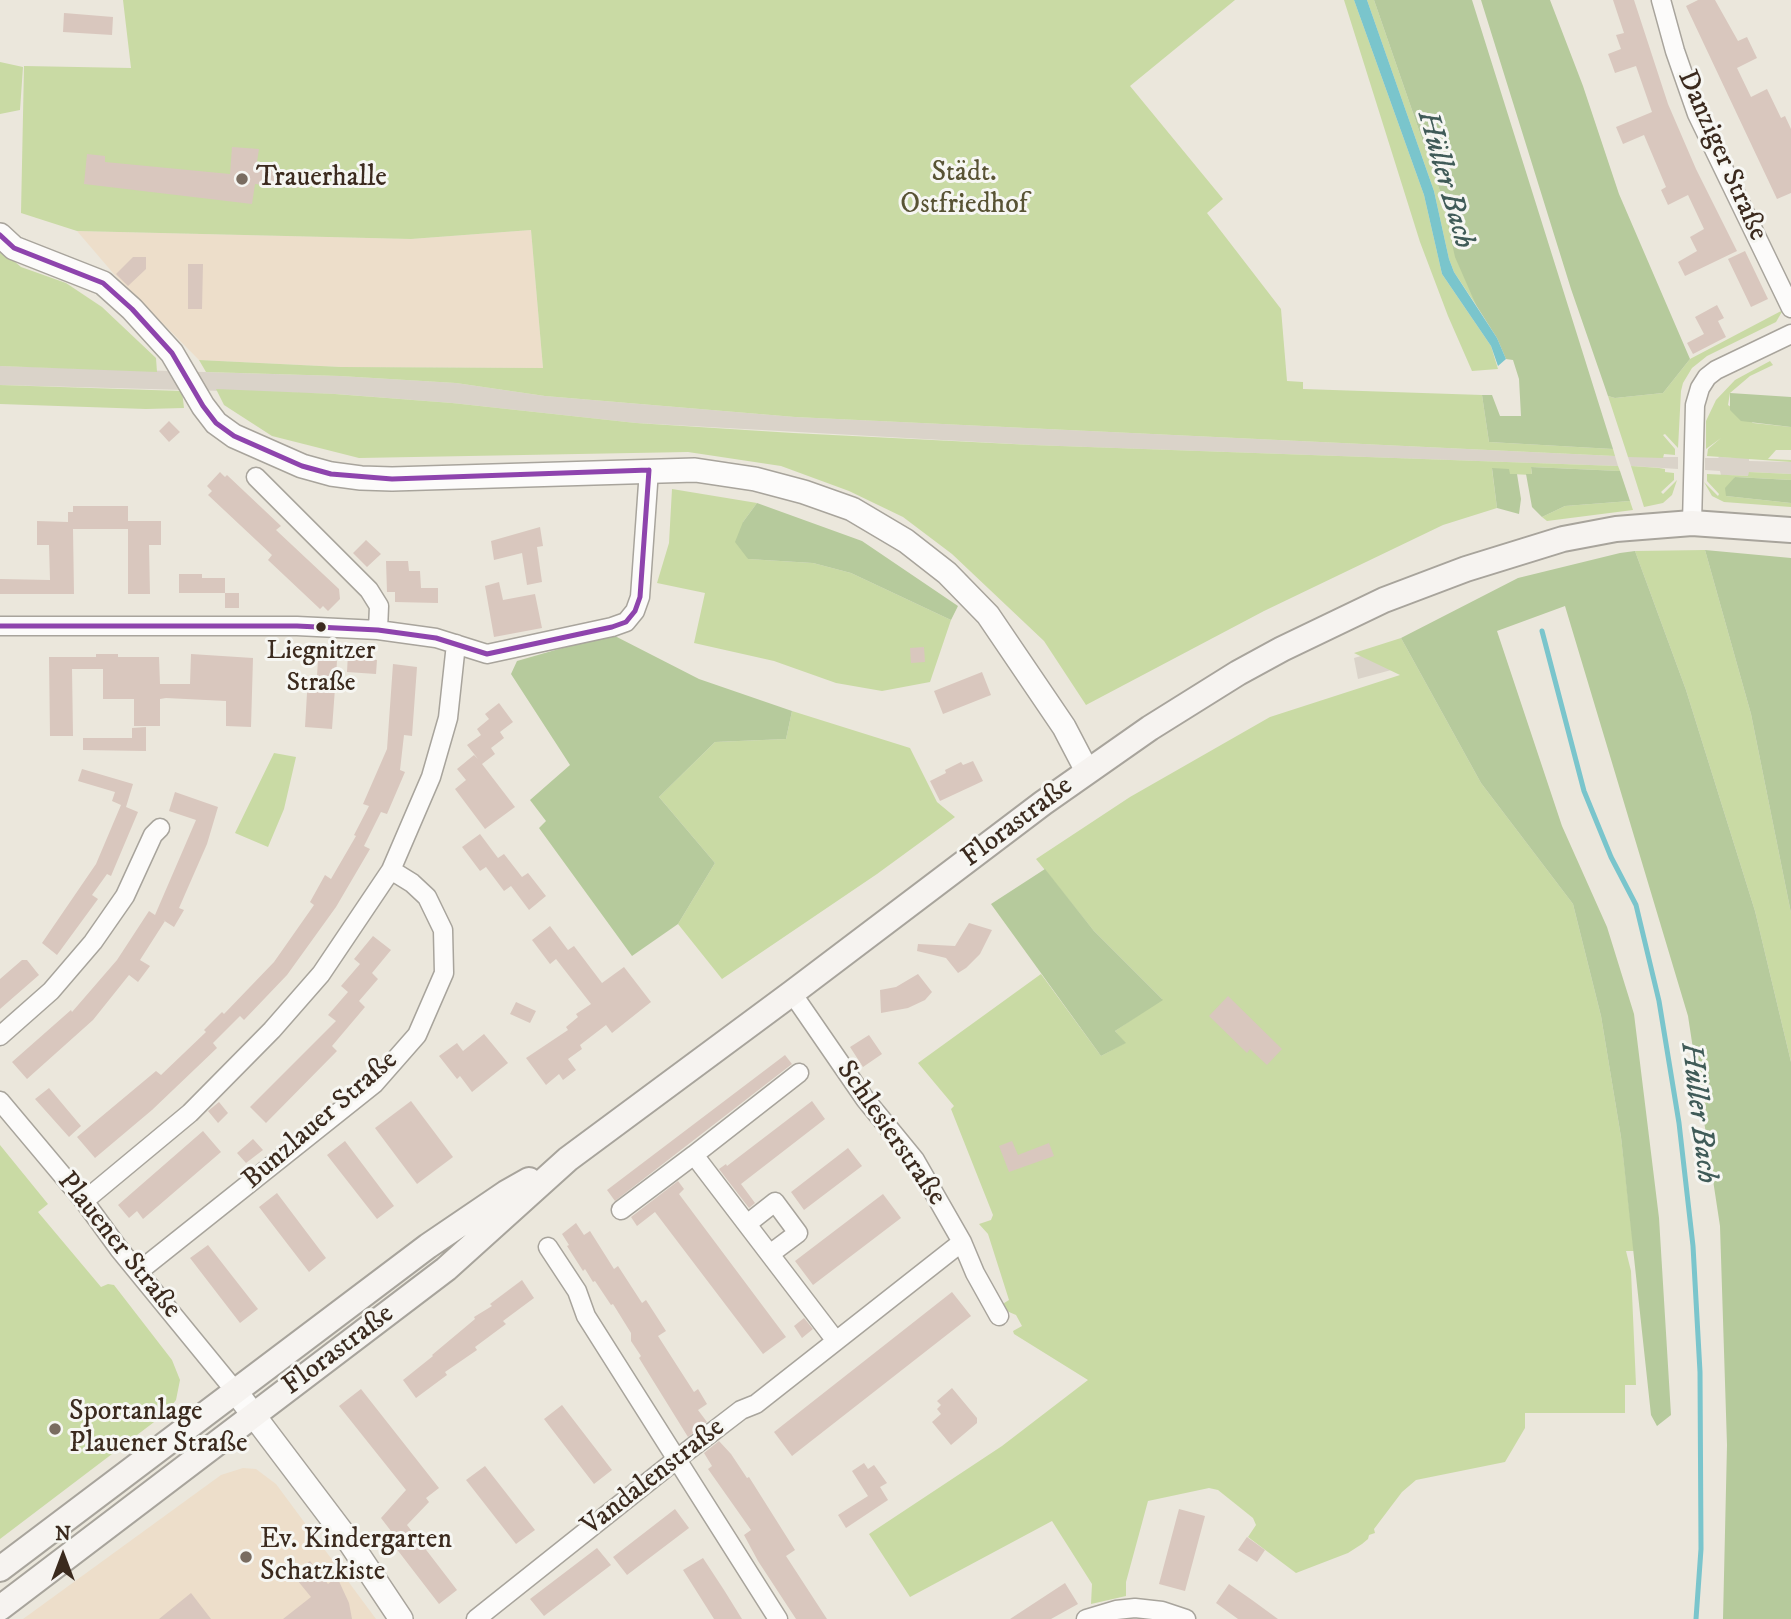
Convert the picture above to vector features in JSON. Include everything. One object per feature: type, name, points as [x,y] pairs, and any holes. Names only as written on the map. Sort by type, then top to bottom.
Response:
[{"type":"main road","name":"Florastraße","points":[[0,1608],[446,1269],[568,1159],[1087,771],[1194,699],[1282,649],[1384,600],[1508,555],[1606,530],[1692,523],[1791,530]]},
{"type":"main road","name":"Florastraße","points":[[0,1569],[428,1246],[506,1193],[568,1159]]},
{"type":"street","name":"Danziger Straße","points":[[1661,0],[1697,114],[1791,308]]},
{"type":"street","points":[[0,235],[22,251],[103,283],[172,353],[203,407],[216,423],[234,436],[302,466],[331,474],[392,479],[649,470],[695,471],[743,477],[804,492],[852,509],[906,541],[947,573],[988,615],[1064,727],[1087,771]]},
{"type":"street","points":[[1692,523],[1695,405],[1700,388],[1716,370],[1791,334]]},
{"type":"street","points":[[0,626],[297,626],[378,630],[436,638],[475,652],[502,652],[626,622],[635,611],[640,597],[649,470]]},
{"type":"street","points":[[256,477],[369,590],[379,606],[378,630]]},
{"type":"street","points":[[84,1201],[190,1112],[272,1030],[321,974],[391,870],[431,777],[445,729],[456,644]]},
{"type":"street","points":[[0,1036],[51,991],[93,942],[125,895],[153,835],[160,828]]},
{"type":"street","name":"Bunzlauer Straße","points":[[138,1272],[374,1084],[417,1035],[444,973],[443,930],[427,897],[412,883],[391,870]]},
{"type":"street","name":"Schlesierstraße","points":[[792,993],[865,1099],[915,1160],[962,1242],[975,1273],[999,1315]]},
{"type":"street","points":[[621,1210],[799,1073]]},
{"type":"street","name":"Plauener Straße","points":[[0,1101],[84,1201],[236,1392]]},
{"type":"street","points":[[694,1155],[836,1341]]},
{"type":"street","points":[[747,1224],[775,1202],[798,1233],[769,1254]]},
{"type":"street","name":"Vandalenstraße","points":[[476,1619],[677,1459],[741,1410],[757,1404],[962,1242]]},
{"type":"street","points":[[548,1247],[577,1291],[586,1315],[778,1619]]},
{"type":"street","points":[[236,1392],[351,1544],[401,1619]]},
{"type":"street","points":[[1087,1619],[1116,1610],[1135,1608],[1162,1611],[1186,1619]]},
{"type":"shaded area","points":[[531,230],[543,368],[341,367],[199,360],[113,273],[77,231],[411,239]]},
{"type":"shaded area","points":[[0,366],[340,376],[456,383],[545,396],[795,417],[1615,456],[1618,466],[1032,445],[636,423],[452,403],[336,394],[0,385]]},
{"type":"shaded area","points":[[1628,457],[1678,457],[1678,469],[1631,466]]},
{"type":"shaded area","points":[[1705,458],[1791,462],[1791,474],[1749,472],[1749,476],[1721,475],[1720,471],[1705,470]]},
{"type":"shaded area","points":[[1389,648],[1395,669],[1358,679],[1354,658]]},
{"type":"shaded area","name":"Ev. Kindergarten Schatzkiste","points":[[243,1468],[256,1469],[276,1484],[376,1619],[23,1619],[221,1475]]},
{"type":"green space","name":"Städt. Ostfriedhof","points":[[123,0],[1235,0],[1130,86],[1223,199],[1207,213],[1281,309],[1287,381],[1303,382],[1303,389],[1482,395],[1489,442],[1613,449],[1615,456],[795,417],[545,396],[456,383],[206,372],[199,360],[341,367],[543,368],[531,230],[411,239],[77,231],[21,213],[24,66],[131,68]]},
{"type":"green space","points":[[1344,0],[1354,0],[1424,195],[1442,274],[1491,346],[1498,369],[1472,371],[1448,316],[1420,242]]},
{"type":"green space","points":[[1367,0],[1374,0],[1476,305],[1454,272],[1449,259],[1434,191]]},
{"type":"green space","points":[[1374,0],[1472,0],[1613,449],[1489,442],[1482,395],[1492,395],[1500,416],[1521,416],[1519,379],[1513,360],[1506,359],[1497,338],[1476,305],[1455,257],[1441,194]]},
{"type":"green space","points":[[1481,0],[1550,0],[1583,86],[1619,194],[1690,359],[1663,393],[1615,398],[1608,396],[1571,289]]},
{"type":"green space","points":[[0,62],[23,67],[20,110],[0,114]]},
{"type":"green space","points":[[0,249],[21,267],[66,283],[102,307],[156,358],[157,372],[0,366]]},
{"type":"green space","points":[[1783,310],[1776,322],[1707,356],[1692,368],[1681,391],[1678,448],[1663,435],[1675,449],[1675,455],[1664,454],[1663,458],[1628,457],[1608,396],[1615,398],[1663,393],[1690,359]]},
{"type":"green space","points":[[1770,361],[1773,365],[1750,376],[1730,393],[1728,405],[1753,423],[1791,427],[1791,450],[1776,450],[1768,459],[1791,462],[1707,456],[1708,449],[1721,438],[1706,449],[1706,421],[1716,400],[1735,380]]},
{"type":"green space","points":[[0,385],[182,391],[184,408],[0,404]]},
{"type":"green space","points":[[216,389],[335,394],[452,403],[636,423],[793,433],[1032,445],[1618,466],[1620,471],[1531,467],[1532,475],[1510,474],[1492,469],[1497,508],[1443,525],[1264,611],[1086,705],[1044,641],[952,554],[903,517],[849,491],[781,466],[688,452],[359,458],[272,436],[224,405]]},
{"type":"green space","points":[[1730,393],[1791,397],[1791,427],[1741,421],[1730,410]]},
{"type":"green space","points":[[1631,466],[1659,468],[1674,473],[1674,480],[1661,492],[1663,494],[1677,480],[1672,495],[1663,503],[1644,507]]},
{"type":"green space","points":[[1531,467],[1620,471],[1630,501],[1565,506],[1542,517],[1532,507],[1526,474],[1532,474]]},
{"type":"green space","points":[[1492,468],[1509,469],[1510,474],[1517,474],[1521,499],[1519,514],[1497,508]]},
{"type":"green space","points":[[1749,472],[1791,474],[1791,480],[1735,477],[1726,496],[1791,503],[1791,507],[1724,502],[1712,496],[1704,482],[1718,496],[1707,481],[1707,474],[1748,476]]},
{"type":"green space","points":[[1735,477],[1791,480],[1791,503],[1726,496],[1725,488]]},
{"type":"green space","points":[[672,489],[757,503],[743,522],[748,559],[813,563],[851,573],[951,620],[930,682],[882,691],[836,683],[774,661],[694,643],[705,593],[657,583],[669,543]]},
{"type":"green space","points":[[1630,501],[1633,510],[1547,521],[1542,517],[1565,506]]},
{"type":"green space","points":[[757,503],[862,541],[958,606],[951,620],[851,573],[813,563],[748,559],[735,542],[743,522]]},
{"type":"green space","points":[[1705,550],[1751,714],[1791,913],[1791,1062],[1755,911],[1686,690],[1635,551]]},
{"type":"green space","points":[[1705,550],[1791,558],[1791,913],[1751,714]]},
{"type":"green space","points":[[1635,551],[1686,690],[1755,911],[1791,1062],[1791,1619],[1723,1619],[1727,1445],[1720,1226],[1688,1016],[1565,606],[1497,631],[1562,826],[1607,927],[1634,1014],[1659,1218],[1671,1415],[1657,1426],[1651,1415],[1621,1137],[1601,1016],[1573,904],[1481,783],[1401,638],[1518,578]]},
{"type":"green space","points":[[611,634],[699,679],[792,711],[786,739],[715,742],[659,797],[715,863],[678,924],[632,956],[539,828],[546,821],[530,800],[570,765],[511,674],[517,661]]},
{"type":"green space","points":[[1401,638],[1481,783],[1573,904],[1601,1016],[1621,1137],[1634,1251],[1626,1251],[1631,1271],[1636,1385],[1625,1385],[1625,1413],[1525,1413],[1525,1428],[1505,1462],[1416,1480],[1402,1492],[1374,1529],[1375,1533],[1369,1535],[1362,1544],[1348,1553],[1296,1573],[1248,1537],[1256,1525],[1253,1518],[1218,1490],[1209,1488],[1148,1501],[1126,1582],[1126,1596],[1091,1604],[1092,1584],[1052,1521],[910,1597],[869,1534],[1002,1446],[1088,1380],[1014,1334],[1013,1331],[1022,1326],[1016,1315],[1001,1305],[1009,1300],[988,1234],[979,1224],[991,1220],[993,1215],[951,1109],[954,1106],[918,1063],[1041,974],[1101,1056],[1125,1043],[1115,1031],[1162,999],[1094,931],[1036,859],[1130,797],[1270,717],[1400,675],[1354,653]]},
{"type":"green space","points":[[792,711],[910,748],[937,802],[955,817],[877,874],[722,979],[678,924],[715,863],[659,797],[715,742],[786,739]]},
{"type":"green space","points":[[274,753],[296,757],[284,809],[268,847],[235,833]]},
{"type":"green space","points":[[1045,869],[1094,931],[1163,1000],[1115,1031],[1126,1043],[1101,1056],[991,904]]},
{"type":"green space","points":[[0,1145],[48,1204],[38,1212],[101,1287],[114,1285],[172,1360],[180,1380],[176,1400],[166,1413],[0,1539]]},
{"type":"water","points":[[1354,0],[1367,0],[1434,191],[1449,259],[1454,272],[1497,338],[1506,359],[1498,366],[1491,346],[1442,274],[1424,195]]},
{"type":"building","points":[[1613,0],[1634,0],[1668,104],[1696,169],[1737,251],[1685,276],[1678,262],[1697,251],[1690,237],[1704,229],[1688,195],[1668,205],[1661,190],[1666,187],[1644,135],[1623,144],[1616,127],[1652,112],[1636,66],[1615,73],[1608,54],[1621,49],[1616,35],[1624,33]]},
{"type":"building","points":[[1698,0],[1715,0],[1738,41],[1747,37],[1757,58],[1737,68],[1751,97],[1767,89],[1781,118],[1785,116],[1791,129],[1791,193],[1777,199],[1686,6]]},
{"type":"building","points":[[64,13],[113,17],[112,35],[63,32]]},
{"type":"building","points":[[232,147],[259,149],[256,168],[300,172],[298,188],[255,184],[252,204],[84,184],[87,154],[105,156],[105,162],[230,174]]},
{"type":"building","points":[[1745,251],[1768,299],[1751,307],[1728,259]]},
{"type":"building","points":[[133,257],[146,257],[146,269],[128,286],[116,274]]},
{"type":"building","points":[[188,264],[203,264],[202,309],[188,309]]},
{"type":"building","points":[[1717,305],[1724,318],[1718,321],[1726,337],[1693,354],[1687,343],[1704,334],[1695,317]]},
{"type":"building","points":[[169,421],[180,432],[169,442],[159,431]]},
{"type":"building","points":[[220,472],[225,477],[227,475],[281,526],[276,530],[339,589],[340,599],[328,611],[323,606],[320,609],[268,560],[272,555],[208,495],[212,491],[207,486]]},
{"type":"building","points":[[73,506],[128,506],[128,521],[161,521],[161,545],[149,545],[150,594],[128,594],[128,529],[73,529],[74,594],[0,594],[0,579],[50,580],[49,545],[37,545],[37,521],[68,522],[68,512],[73,512]]},
{"type":"building","points":[[540,527],[543,546],[537,547],[542,582],[527,585],[522,553],[494,560],[491,541]]},
{"type":"building","points":[[366,540],[381,554],[367,567],[353,553]]},
{"type":"building","points":[[386,561],[408,561],[409,571],[420,571],[421,588],[438,588],[438,603],[395,602],[395,592],[387,592]]},
{"type":"building","points":[[179,574],[225,578],[225,593],[179,593]]},
{"type":"building","points":[[499,582],[503,600],[535,594],[542,628],[494,637],[485,586]]},
{"type":"building","points":[[225,593],[239,593],[239,608],[225,608]]},
{"type":"building","points":[[924,647],[925,662],[911,663],[910,648]]},
{"type":"building","points":[[348,653],[361,655],[361,659],[377,660],[376,674],[347,672]]},
{"type":"building","points":[[96,654],[159,657],[160,684],[190,684],[191,654],[253,658],[251,727],[226,726],[226,701],[166,698],[160,699],[160,726],[134,726],[134,699],[103,699],[103,669],[72,669],[73,736],[50,736],[49,657],[96,657]]},
{"type":"building","points":[[318,660],[337,661],[332,729],[305,727],[308,676],[317,676]]},
{"type":"building","points":[[393,664],[417,667],[412,736],[404,735],[400,770],[405,772],[387,814],[381,812],[364,846],[370,849],[336,907],[287,975],[244,1020],[240,1016],[213,1043],[217,1048],[152,1110],[95,1158],[77,1137],[156,1071],[161,1075],[206,1032],[204,1030],[222,1012],[224,1014],[274,962],[314,905],[310,902],[325,875],[331,879],[356,836],[354,835],[369,806],[363,804],[387,749]]},
{"type":"building","points":[[982,672],[991,695],[943,714],[934,691]]},
{"type":"building","points":[[499,703],[513,722],[500,732],[504,738],[491,748],[495,754],[482,764],[515,807],[485,829],[455,789],[466,780],[457,769],[474,755],[478,759],[467,745],[481,735],[477,729],[489,719],[485,714]]},
{"type":"building","points":[[146,727],[146,751],[83,750],[83,738],[132,738],[132,728]]},
{"type":"building","points":[[973,761],[983,781],[940,801],[930,781],[961,762],[963,765]]},
{"type":"building","points":[[82,769],[133,784],[126,807],[138,812],[111,876],[107,874],[92,895],[98,899],[57,955],[42,943],[96,864],[121,805],[112,801],[115,792],[78,781]]},
{"type":"building","points":[[175,792],[218,807],[207,844],[179,908],[184,910],[174,927],[165,921],[140,960],[150,966],[138,982],[129,975],[93,1020],[27,1079],[12,1062],[71,1010],[72,1012],[117,960],[149,911],[155,915],[196,820],[169,811]]},
{"type":"building","points":[[480,834],[498,858],[504,854],[522,877],[528,873],[546,896],[529,910],[511,886],[504,891],[486,867],[480,871],[462,847]]},
{"type":"building","points":[[969,923],[992,930],[980,954],[958,973],[946,958],[917,951],[918,944],[955,946]]},
{"type":"building","points":[[550,926],[568,950],[574,946],[602,983],[624,967],[651,1002],[612,1033],[606,1025],[580,1045],[582,1049],[568,1059],[576,1070],[563,1080],[559,1074],[546,1085],[526,1058],[568,1030],[566,1027],[578,1017],[576,1014],[591,1004],[556,959],[550,964],[532,940]]},
{"type":"building","points":[[373,936],[391,950],[372,973],[378,979],[359,1001],[365,1007],[332,1046],[337,1051],[266,1123],[250,1107],[336,1021],[328,1015],[348,992],[341,986],[360,964],[354,959]]},
{"type":"building","points":[[22,960],[27,960],[39,975],[0,1009],[0,979]]},
{"type":"building","points":[[918,974],[932,992],[925,1000],[908,1008],[881,1013],[880,990],[896,987]]},
{"type":"building","points":[[1228,996],[1282,1049],[1267,1065],[1250,1049],[1247,1053],[1209,1016]]},
{"type":"building","points":[[516,1002],[536,1011],[530,1023],[510,1014]]},
{"type":"building","points":[[484,1034],[508,1063],[472,1092],[460,1076],[457,1079],[439,1056],[457,1043],[463,1051]]},
{"type":"building","points":[[869,1035],[882,1054],[863,1067],[850,1047]]},
{"type":"building","points":[[785,1055],[792,1064],[615,1201],[607,1190]]},
{"type":"building","points":[[49,1088],[81,1126],[69,1137],[35,1099]]},
{"type":"building","points":[[411,1101],[453,1157],[417,1184],[375,1128]]},
{"type":"building","points":[[812,1101],[825,1119],[741,1184],[755,1203],[749,1208],[719,1169],[726,1164],[727,1166]]},
{"type":"building","points":[[219,1102],[228,1113],[218,1123],[208,1111]]},
{"type":"building","points":[[203,1131],[221,1152],[143,1219],[137,1211],[129,1218],[118,1205]]},
{"type":"building","points":[[253,1139],[263,1150],[246,1163],[237,1153]]},
{"type":"building","points":[[345,1141],[394,1206],[377,1219],[327,1155]]},
{"type":"building","points":[[1012,1141],[1018,1155],[1049,1143],[1054,1156],[1009,1172],[999,1146]]},
{"type":"building","points":[[848,1148],[862,1166],[804,1210],[791,1192]]},
{"type":"building","points":[[678,1181],[684,1189],[679,1194],[786,1337],[763,1354],[655,1212],[637,1226],[631,1217]]},
{"type":"building","points":[[277,1193],[326,1258],[309,1272],[259,1207]]},
{"type":"building","points":[[883,1194],[901,1218],[813,1285],[795,1261]]},
{"type":"building","points":[[576,1223],[584,1235],[590,1231],[614,1269],[618,1266],[642,1303],[646,1300],[666,1331],[658,1336],[694,1392],[698,1389],[707,1404],[698,1410],[707,1422],[688,1437],[639,1358],[641,1356],[631,1341],[631,1333],[613,1304],[611,1305],[585,1269],[583,1271],[567,1246],[569,1245],[562,1234]]},
{"type":"building","points":[[208,1245],[258,1309],[240,1323],[190,1258]]},
{"type":"building","points":[[522,1280],[534,1298],[503,1321],[506,1324],[475,1347],[477,1350],[445,1372],[447,1375],[416,1398],[403,1380],[475,1319],[474,1317],[492,1306],[490,1304]]},
{"type":"building","points":[[952,1292],[971,1316],[792,1456],[774,1432]]},
{"type":"building","points":[[804,1318],[813,1329],[802,1338],[794,1326]]},
{"type":"building","points":[[952,1388],[977,1418],[977,1423],[951,1445],[932,1422],[941,1414],[937,1409],[941,1405],[937,1401]]},
{"type":"building","points":[[361,1389],[439,1488],[426,1498],[429,1502],[407,1525],[457,1590],[439,1604],[389,1539],[394,1535],[381,1518],[406,1490],[339,1406]]},
{"type":"building","points":[[562,1405],[612,1470],[594,1484],[544,1419]]},
{"type":"building","points":[[719,1441],[747,1478],[749,1477],[795,1550],[786,1556],[827,1619],[796,1619],[758,1561],[744,1535],[751,1530],[708,1469],[712,1466],[704,1453]]},
{"type":"building","points":[[864,1463],[868,1469],[874,1465],[887,1483],[880,1487],[888,1500],[846,1528],[838,1515],[868,1496],[852,1471]]},
{"type":"building","points":[[485,1466],[535,1530],[516,1544],[466,1480]]},
{"type":"building","points":[[675,1509],[689,1528],[627,1575],[613,1557]]},
{"type":"building","points":[[1179,1509],[1205,1516],[1185,1591],[1159,1584]]},
{"type":"building","points":[[1247,1537],[1265,1550],[1257,1562],[1238,1550]]},
{"type":"building","points":[[597,1548],[611,1565],[544,1616],[530,1599]]},
{"type":"building","points":[[703,1558],[742,1619],[714,1619],[683,1570]]},
{"type":"building","points":[[310,1561],[328,1584],[337,1577],[349,1603],[352,1619],[283,1619],[311,1597],[293,1575]]},
{"type":"building","points":[[1065,1583],[1078,1604],[1051,1619],[1010,1619]]},
{"type":"building","points":[[1229,1584],[1278,1619],[1238,1619],[1216,1603]]},
{"type":"building","points":[[191,1593],[211,1619],[159,1619]]},
{"type":"waterway","name":"Hüller Bach","points":[[1542,631],[1584,791],[1611,857],[1636,905],[1659,1001],[1679,1123],[1693,1246],[1700,1372],[1701,1549],[1696,1619]]},
{"type":"transit line","points":[[0,235],[14,248],[103,283],[132,309],[172,353],[216,423],[234,436],[302,466],[331,474],[392,479],[649,470]]},
{"type":"transit line","points":[[0,626],[297,626],[378,630],[436,638],[487,654],[612,627],[626,622],[635,611],[640,597],[649,470]]},
{"type":"place","name":"Trauerhalle","points":[[242,179]]},
{"type":"place","name":"Liegnitzer Straße","points":[[321,627]]},
{"type":"place","name":"Sportanlage Plauener Straße","points":[[55,1429]]},
{"type":"place","name":"Ev. Kindergarten Schatzkiste","points":[[246,1557]]}]
